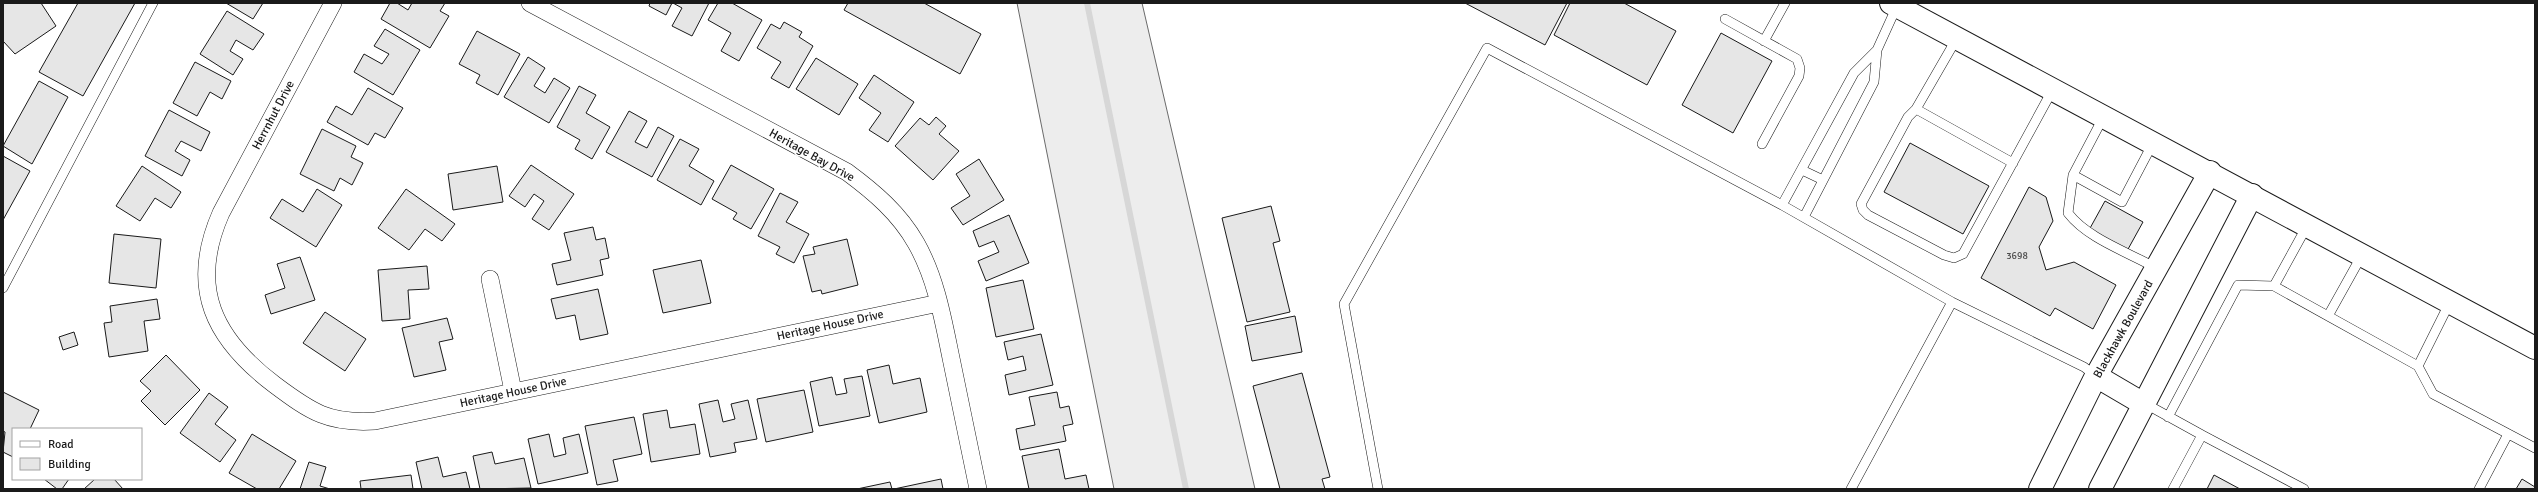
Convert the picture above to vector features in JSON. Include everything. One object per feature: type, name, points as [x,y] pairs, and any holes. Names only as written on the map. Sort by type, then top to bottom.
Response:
[{"type":"main road","points":[[1894,5],[2154,142],[2535,348]]},
{"type":"main road","name":"Blackhawk Boulevard","points":[[2040,489],[2096,376],[2210,172]]},
{"type":"main road","points":[[2100,489],[2142,403],[2252,195]]},
{"type":"main road","points":[[2096,376],[2142,403]]},
{"type":"street","name":"Herrnhut Drive","points":[[215,227],[333,3]]},
{"type":"street","name":"Heritage Bay Drive","points":[[530,3],[847,172],[880,197],[898,216],[916,242],[928,265],[939,303],[978,489]]},
{"type":"street","name":"Heritage House Drive","points":[[215,227],[209,245],[206,281],[217,324],[229,343],[265,377],[304,405],[331,419],[350,422],[375,421],[939,303]]},
{"type":"street","points":[[490,279],[513,391]]},
{"type":"lane","points":[[3,288],[153,3]]},
{"type":"lane","points":[[1764,41],[1785,3]]},
{"type":"lane","points":[[1804,217],[1874,82],[1877,50],[1894,5]]},
{"type":"lane","points":[[1725,19],[1797,59],[1800,68],[1799,76],[1762,144]]},
{"type":"lane","points":[[1957,38],[1916,109],[1908,117],[1861,204],[1863,210],[1868,215],[1944,255],[1954,258],[1967,250],[2053,89]]},
{"type":"lane","points":[[1378,489],[1344,304],[1487,48],[1804,217],[1952,302],[2084,367],[2096,376]]},
{"type":"lane","points":[[1782,205],[1854,73],[1877,50]]},
{"type":"lane","points":[[1916,109],[2013,163]]},
{"type":"lane","points":[[2104,116],[2073,175],[2068,213],[2076,224],[2156,268]]},
{"type":"lane","points":[[2073,175],[2122,202],[2154,142]]},
{"type":"lane","points":[[1802,170],[1823,180]]},
{"type":"lane","points":[[2274,286],[2308,225]]},
{"type":"lane","points":[[2328,316],[2362,255]]},
{"type":"lane","points":[[2168,417],[2238,285],[2274,286],[2418,366],[2433,394],[2535,448]]},
{"type":"lane","points":[[1851,489],[1952,302]]},
{"type":"lane","points":[[2418,366],[2450,302]]},
{"type":"lane","points":[[2142,403],[2304,489]]},
{"type":"lane","points":[[2173,489],[2202,434]]},
{"type":"lane","points":[[2479,489],[2508,434]]},
{"type":"shaded area","points":[[1017,3],[1142,3],[1255,489],[1114,489]]},
{"type":"building","points":[[3,3],[41,3],[56,26],[15,54],[3,41]]},
{"type":"building","points":[[78,3],[135,3],[83,96],[39,72]]},
{"type":"building","points":[[226,3],[263,3],[253,19]]},
{"type":"building","points":[[390,3],[397,3],[408,10],[412,3],[445,3],[440,11],[449,16],[430,48],[381,19]]},
{"type":"building","points":[[650,3],[672,3],[666,15],[649,6]]},
{"type":"building","points":[[673,3],[709,3],[692,36],[672,26],[682,8]]},
{"type":"building","points":[[718,3],[732,3],[762,20],[739,61],[721,51],[731,33],[708,20]]},
{"type":"building","points":[[848,3],[924,3],[981,34],[960,74],[844,10]]},
{"type":"building","points":[[1465,3],[1567,3],[1545,45]]},
{"type":"building","points":[[1570,3],[1624,3],[1676,31],[1647,85],[1554,35]]},
{"type":"building","points":[[227,11],[264,34],[253,50],[236,40],[230,51],[243,59],[233,75],[200,54]]},
{"type":"building","points":[[784,22],[802,32],[799,37],[813,46],[789,88],[771,78],[781,62],[757,48],[771,24],[780,29]]},
{"type":"building","points":[[385,29],[420,50],[393,95],[354,72],[364,54],[382,64],[389,54],[374,46]]},
{"type":"building","points":[[477,31],[520,54],[498,95],[476,83],[480,75],[459,64]]},
{"type":"building","points":[[1721,33],[1772,61],[1733,133],[1682,105]]},
{"type":"building","points":[[528,57],[545,68],[534,86],[545,93],[554,78],[570,88],[549,123],[504,97]]},
{"type":"building","points":[[816,58],[858,84],[839,115],[796,89]]},
{"type":"building","points":[[195,62],[231,81],[222,99],[210,92],[197,116],[173,103]]},
{"type":"building","points":[[874,75],[914,102],[888,142],[869,130],[881,113],[859,98]]},
{"type":"building","points":[[39,81],[68,97],[32,164],[3,146]]},
{"type":"building","points":[[579,86],[596,95],[586,113],[610,127],[592,159],[575,149],[580,140],[557,127]]},
{"type":"building","points":[[368,88],[403,108],[385,138],[375,133],[368,145],[327,122],[336,106],[352,115]]},
{"type":"building","points":[[169,110],[210,132],[201,151],[181,141],[175,151],[190,160],[182,176],[145,156]]},
{"type":"building","points":[[629,111],[647,121],[635,142],[647,148],[658,127],[674,136],[652,177],[606,152]]},
{"type":"building","points":[[936,117],[946,126],[939,134],[959,151],[933,180],[895,146],[920,118],[929,125]]},
{"type":"building","points":[[322,129],[356,146],[351,157],[363,163],[352,185],[340,178],[334,191],[300,174]]},
{"type":"building","points":[[680,139],[699,149],[689,166],[714,181],[701,205],[657,180]]},
{"type":"building","points":[[1910,143],[1989,186],[1963,234],[1884,192]]},
{"type":"building","points":[[3,156],[30,171],[3,220]]},
{"type":"building","points":[[979,159],[1004,200],[963,225],[951,208],[970,196],[956,174]]},
{"type":"building","points":[[531,165],[574,194],[549,230],[532,219],[544,201],[534,194],[525,207],[509,196]]},
{"type":"building","points":[[731,165],[774,189],[751,229],[733,219],[737,213],[712,199]]},
{"type":"building","points":[[142,166],[181,192],[171,208],[155,198],[140,221],[116,206]]},
{"type":"building","points":[[497,166],[503,202],[453,210],[448,174]]},
{"type":"building","points":[[2029,187],[2046,197],[2053,221],[2039,247],[2046,270],[2074,262],[2116,285],[2093,329],[2055,308],[2050,316],[1981,278]]},
{"type":"building","points":[[317,189],[342,205],[316,247],[270,218],[282,199],[303,212]]},
{"type":"building","points":[[406,189],[455,224],[442,241],[425,229],[409,250],[378,228]]},
{"type":"building","points":[[780,193],[798,202],[786,222],[809,234],[794,263],[776,254],[780,247],[758,236]]},
{"type":"building","points":[[2105,201],[2143,222],[2127,251],[2089,230]]},
{"type":"building","points":[[1271,206],[1280,241],[1273,243],[1290,312],[1247,322],[1222,218]]},
{"type":"building","points":[[1009,215],[1029,263],[986,281],[978,261],[999,252],[994,241],[979,247],[973,231]]},
{"type":"building","points":[[593,227],[596,240],[605,238],[609,258],[600,260],[603,275],[557,285],[552,264],[571,260],[564,233]]},
{"type":"building","points":[[114,234],[161,239],[156,288],[109,283]]},
{"type":"building","points":[[847,239],[858,285],[822,294],[821,290],[812,292],[803,256],[815,254],[813,247]]},
{"type":"building","points":[[300,257],[315,300],[271,314],[265,295],[285,288],[277,264]]},
{"type":"building","points":[[701,260],[711,303],[663,313],[653,270]]},
{"type":"building","points":[[427,266],[429,289],[408,290],[410,319],[382,321],[378,270]]},
{"type":"building","points":[[1023,280],[1034,329],[996,337],[986,288]]},
{"type":"building","points":[[598,289],[608,334],[580,340],[575,315],[556,319],[551,299]]},
{"type":"building","points":[[157,299],[160,319],[144,321],[148,351],[109,357],[104,323],[112,322],[110,306]]},
{"type":"building","points":[[325,312],[366,339],[345,371],[303,343]]},
{"type":"building","points":[[1295,316],[1302,352],[1252,361],[1245,326]]},
{"type":"building","points":[[447,318],[453,339],[439,342],[446,370],[414,377],[402,328]]},
{"type":"building","points":[[74,332],[78,345],[63,350],[59,337]]},
{"type":"building","points":[[1041,334],[1053,385],[1009,395],[1005,375],[1026,370],[1023,356],[1008,360],[1004,342]]},
{"type":"building","points":[[166,355],[200,390],[165,425],[141,401],[151,391],[140,381]]},
{"type":"building","points":[[889,365],[893,384],[920,378],[927,412],[879,423],[867,370]]},
{"type":"building","points":[[1302,373],[1330,477],[1322,479],[1325,489],[1280,489],[1253,386]]},
{"type":"building","points":[[862,376],[870,416],[819,426],[810,382],[832,377],[836,395],[847,393],[844,379]]},
{"type":"building","points":[[804,390],[813,432],[766,442],[757,399]]},
{"type":"building","points":[[3,392],[39,410],[30,428],[12,428],[12,456],[3,452],[5,432],[3,431]]},
{"type":"building","points":[[1057,392],[1060,408],[1069,406],[1073,424],[1063,426],[1066,441],[1020,450],[1016,429],[1035,425],[1029,397]]},
{"type":"building","points":[[209,393],[228,407],[215,424],[236,440],[220,462],[180,433]]},
{"type":"building","points":[[718,400],[723,422],[735,419],[731,404],[748,400],[757,439],[734,443],[736,452],[710,457],[699,404]]},
{"type":"building","points":[[667,410],[670,428],[695,424],[700,454],[651,462],[643,414]]},
{"type":"building","points":[[634,417],[642,454],[613,460],[618,481],[597,485],[585,426]]},
{"type":"building","points":[[252,434],[296,461],[279,489],[257,489],[229,473]]},
{"type":"building","points":[[549,434],[554,457],[566,454],[563,438],[579,434],[588,473],[538,484],[528,439]]},
{"type":"building","points":[[1059,449],[1065,479],[1086,475],[1089,489],[1029,489],[1022,456]]},
{"type":"building","points":[[492,452],[495,464],[524,458],[531,488],[480,489],[473,456]]},
{"type":"building","points":[[438,457],[443,477],[466,472],[470,489],[422,489],[416,462]]},
{"type":"building","points":[[309,462],[326,467],[320,486],[330,489],[300,489]]},
{"type":"building","points":[[411,475],[413,489],[361,489],[360,481]]},
{"type":"building","points":[[2214,475],[2240,489],[2207,489]]},
{"type":"building","points":[[941,479],[943,489],[894,489]]},
{"type":"building","points":[[2522,479],[2535,487],[2535,489],[2516,489]]},
{"type":"building","points":[[45,480],[68,480],[62,489],[57,489]]},
{"type":"building","points":[[94,480],[115,480],[123,489],[84,489]]},
{"type":"building","points":[[890,482],[892,489],[857,489]]},
{"type":"waterway","points":[[1087,3],[1186,489]]}]
